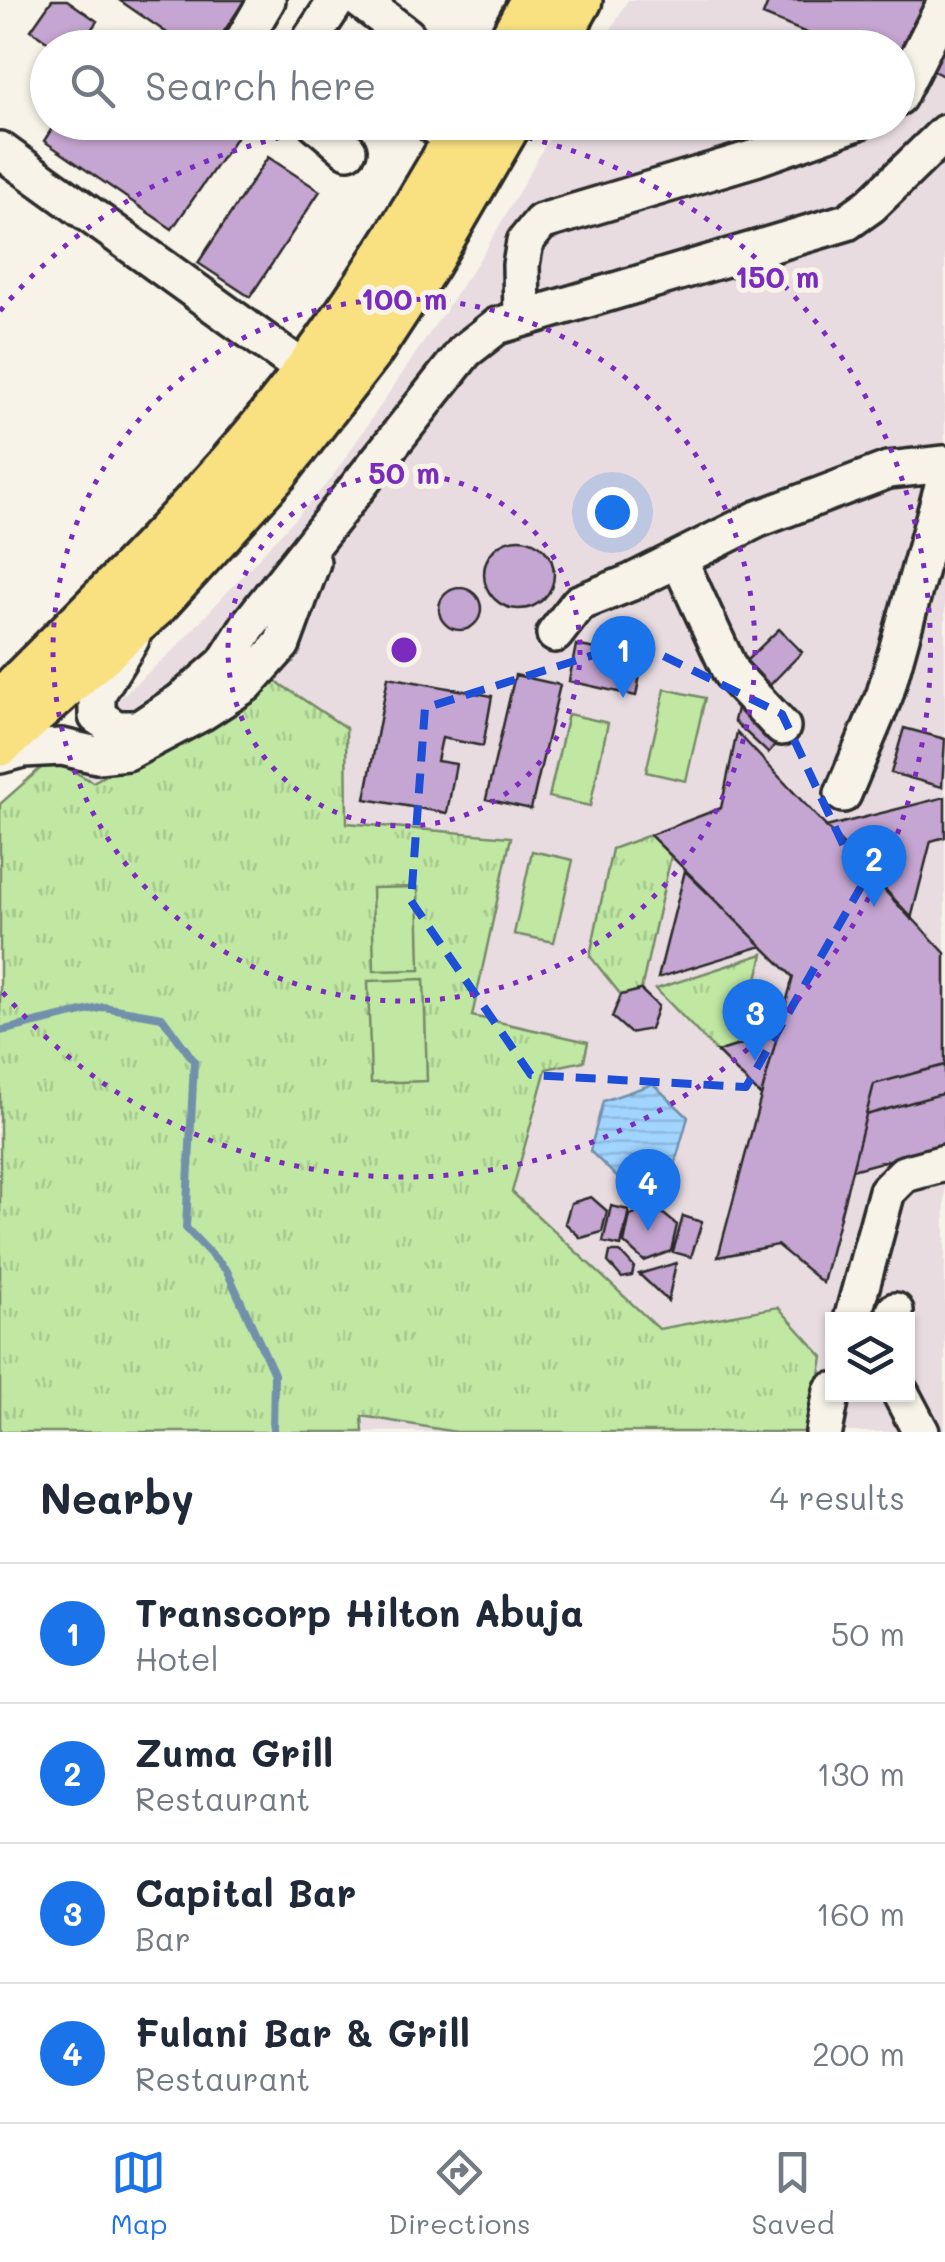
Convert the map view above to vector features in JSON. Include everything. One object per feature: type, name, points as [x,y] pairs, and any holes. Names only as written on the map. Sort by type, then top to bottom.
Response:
[{"type":"main road","points":[[518,30],[534,0]]},
{"type":"main road","points":[[562,30],[579,0]]},
{"type":"main road","points":[[0,704],[172,530],[250,443],[342,322],[443,140]]},
{"type":"main road","points":[[0,743],[154,604],[276,470],[372,347],[499,140]]},
{"type":"lane","points":[[250,30],[267,0]]},
{"type":"lane","points":[[317,30],[337,0]]},
{"type":"lane","points":[[360,0],[399,30]]},
{"type":"lane","points":[[915,63],[945,4]]},
{"type":"lane","points":[[154,604],[97,694],[97,716],[116,730],[139,729],[181,701],[224,664],[250,623],[465,351],[497,326],[847,222],[871,205],[945,133]]},
{"type":"lane","points":[[336,140],[348,150]]},
{"type":"lane","points":[[522,318],[521,265],[525,242],[540,222],[806,140]]},
{"type":"lane","points":[[0,150],[306,371]]},
{"type":"lane","points":[[555,634],[579,603],[679,560],[758,519],[888,470],[945,464]]},
{"type":"lane","points":[[844,794],[885,694],[945,479]]},
{"type":"lane","points":[[0,755],[62,746],[96,755],[127,752],[246,684],[282,644],[323,533]]},
{"type":"lane","points":[[679,560],[731,673],[782,727]]},
{"type":"lane","points":[[872,1312],[887,1191],[904,1174],[945,1163]]},
{"type":"lane","points":[[824,1432],[830,1402]]},
{"type":"lane","points":[[905,1402],[921,1432]]},
{"type":"highlighted area","points":[[635,642],[782,714],[862,885],[746,1087],[531,1075],[411,901],[425,708]]},
{"type":"shaded area","points":[[628,0],[945,0],[945,1432],[363,1432],[274,680],[92,782],[51,759],[175,649],[331,479],[485,251],[548,140],[915,140],[915,30],[611,30]]},
{"type":"green space","points":[[274,680],[346,728],[347,823],[511,837],[472,1016],[588,1042],[584,1061],[546,1069],[512,1192],[659,1329],[778,1307],[823,1357],[810,1432],[456,1432],[362,1416],[363,1432],[0,1432],[0,804],[51,759],[93,782]]},
{"type":"green space","points":[[665,689],[705,698],[686,781],[646,772]]},
{"type":"green space","points":[[568,714],[608,723],[590,806],[549,797]]},
{"type":"green space","points":[[650,835],[671,856],[641,990],[621,995],[590,956],[612,849]]},
{"type":"green space","points":[[532,851],[573,860],[554,942],[514,934]]},
{"type":"green space","points":[[418,887],[420,970],[374,971],[372,888]]},
{"type":"green space","points":[[763,954],[741,1044],[717,1052],[656,989]]},
{"type":"green space","points":[[424,979],[427,1081],[371,1083],[368,981]]},
{"type":"water","points":[[653,1084],[688,1117],[673,1170],[625,1185],[590,1151],[603,1101]]},
{"type":"building","points":[[52,0],[67,0],[97,21],[91,30],[31,30]]},
{"type":"building","points":[[119,0],[245,0],[225,30],[163,30]]},
{"type":"building","points":[[769,0],[928,0],[915,30],[799,30],[763,15]]},
{"type":"building","points":[[945,21],[945,77],[922,65]]},
{"type":"building","points":[[45,140],[234,140],[172,229]]},
{"type":"building","points":[[268,157],[320,191],[250,297],[198,263]]},
{"type":"building","points":[[519,539],[544,549],[554,574],[544,599],[519,609],[494,599],[484,574],[494,549]]},
{"type":"building","points":[[460,588],[475,594],[481,609],[475,624],[460,630],[445,624],[439,609],[445,594]]},
{"type":"building","points":[[779,629],[802,652],[770,685],[746,661]]},
{"type":"building","points":[[576,645],[643,659],[636,696],[569,681]]},
{"type":"building","points":[[515,675],[560,685],[531,809],[486,799]]},
{"type":"building","points":[[388,677],[492,696],[483,746],[442,738],[437,761],[456,764],[447,813],[365,799]]},
{"type":"building","points":[[740,696],[779,741],[768,753],[734,721]]},
{"type":"building","points":[[904,728],[945,739],[942,787],[891,773]]},
{"type":"building","points":[[737,732],[945,953],[945,1065],[874,1084],[823,1283],[777,1245],[718,1257],[793,977],[650,835],[721,808]]},
{"type":"building","points":[[945,797],[945,837],[931,841],[911,919],[826,827]]},
{"type":"building","points":[[685,871],[762,946],[658,978]]},
{"type":"building","points":[[641,990],[658,1006],[650,1029],[630,1033],[612,1017],[621,995]]},
{"type":"building","points":[[778,1033],[761,1096],[717,1052]]},
{"type":"building","points":[[945,1065],[945,1093],[866,1115],[874,1084]]},
{"type":"building","points":[[945,1093],[945,1145],[852,1170],[866,1115]]},
{"type":"building","points":[[591,1197],[607,1211],[602,1232],[581,1238],[565,1223],[571,1203]]},
{"type":"building","points":[[611,1206],[629,1210],[621,1246],[603,1242]]},
{"type":"building","points":[[655,1207],[677,1225],[671,1251],[644,1261],[624,1243],[630,1215]]},
{"type":"building","points":[[683,1216],[702,1222],[691,1257],[673,1252]]},
{"type":"building","points":[[610,1252],[620,1252],[634,1267],[632,1276],[622,1278],[608,1262]]},
{"type":"building","points":[[676,1263],[668,1301],[639,1274]]},
{"type":"waterway","points":[[0,1031],[104,1007],[162,1017],[194,1061],[186,1228],[227,1271],[274,1374],[273,1432]]},
{"type":"place","name":"Transcorp Hilton Abuja","points":[[623,698]]},
{"type":"place","name":"Zuma Grill","points":[[874,907]]},
{"type":"place","name":"Capital Bar","points":[[755,1061]]},
{"type":"place","name":"Fulani Bar & Grill","points":[[648,1231]]}]
